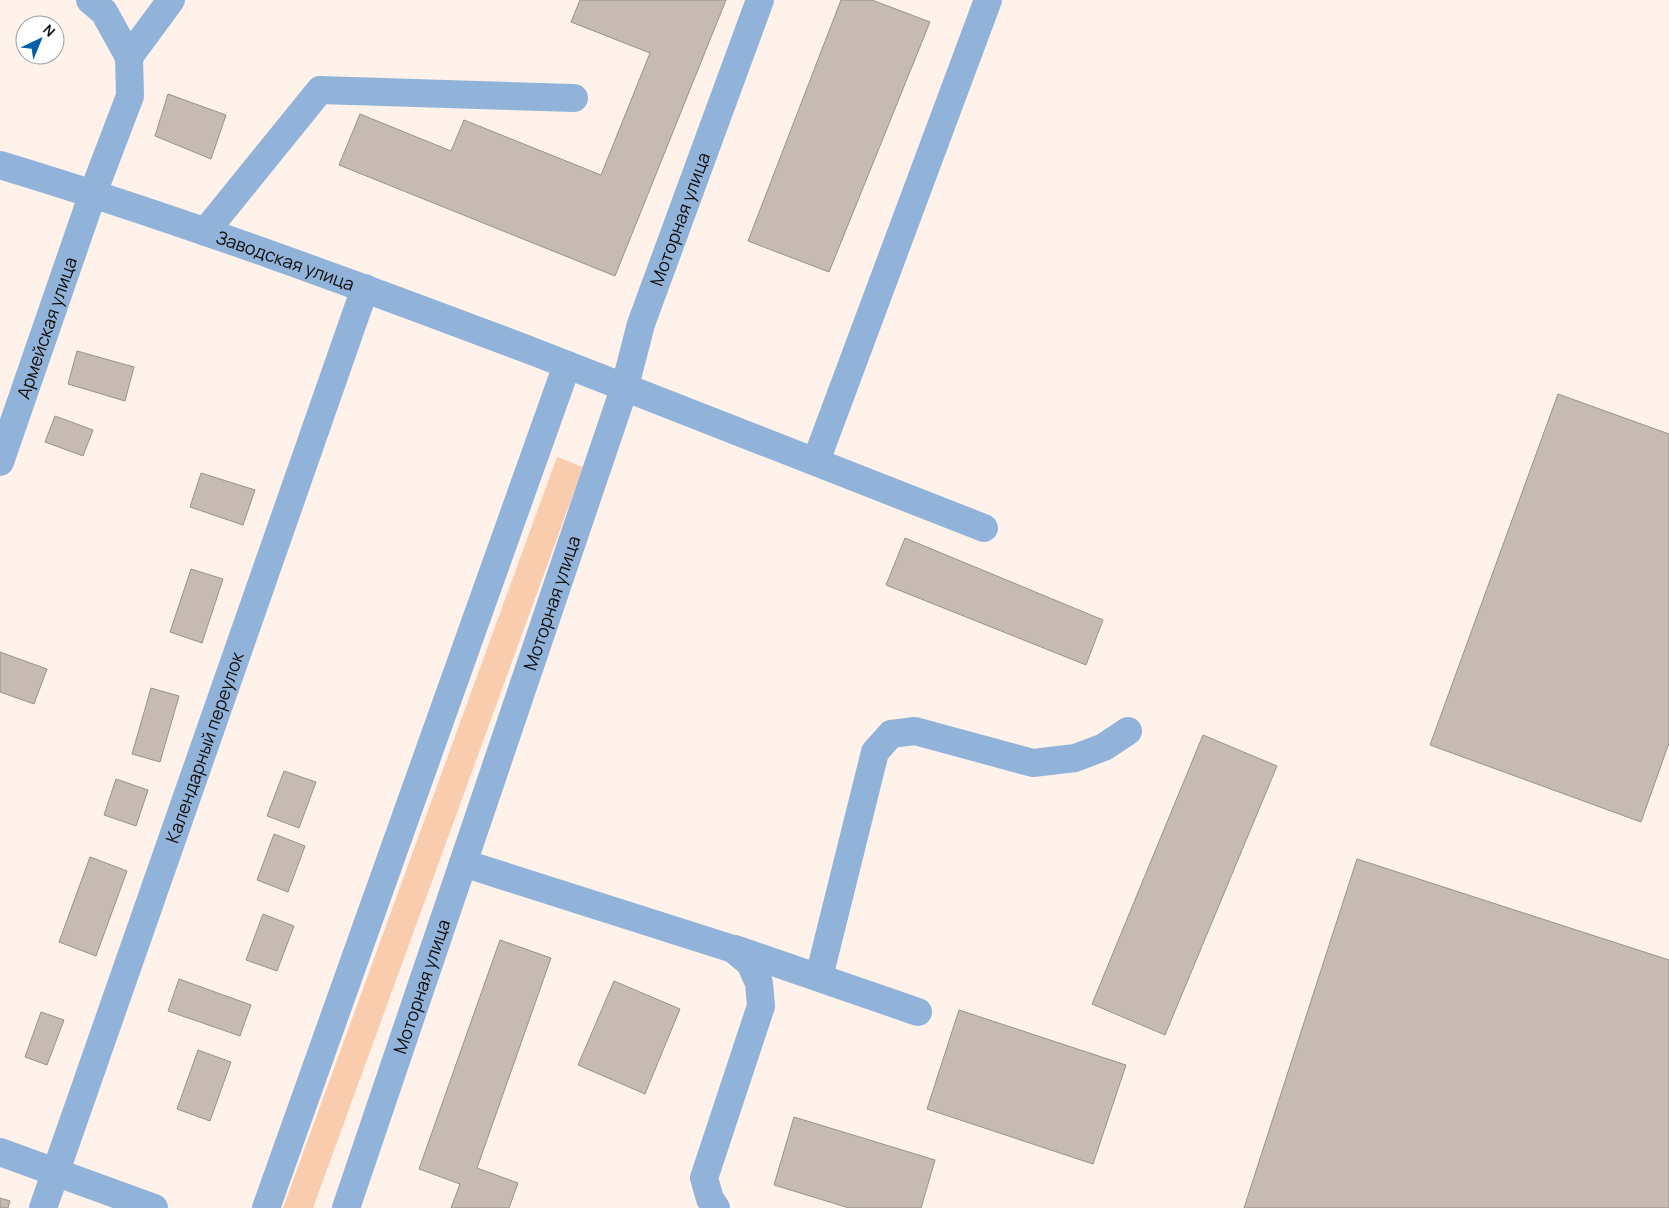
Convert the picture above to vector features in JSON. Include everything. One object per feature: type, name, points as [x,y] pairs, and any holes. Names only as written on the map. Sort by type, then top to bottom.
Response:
[{"type":"street","points":[[90,0],[104,12],[129,57],[171,0]]},
{"type":"street","name":"Моторная улица","points":[[346,1208],[626,386],[641,324],[760,0]]},
{"type":"street","points":[[816,461],[988,0]]},
{"type":"street","name":"Армейская улица","points":[[0,462],[93,193],[130,96],[129,57]]},
{"type":"street","points":[[206,232],[320,90],[574,98]]},
{"type":"street","name":"Заводская улица","points":[[0,165],[93,193],[365,288],[626,386],[984,528]]},
{"type":"street","name":"Календарный переулок","points":[[43,1208],[365,288]]},
{"type":"street","points":[[266,1208],[567,365]]},
{"type":"street","points":[[819,977],[875,752],[891,734],[915,731],[1033,763],[1075,758],[1104,747],[1128,731]]},
{"type":"street","points":[[463,863],[819,977],[918,1012]]},
{"type":"street","points":[[716,1208],[710,1199],[704,1178],[761,1006],[759,983],[750,963],[733,949]]},
{"type":"street","points":[[0,1152],[154,1208]]},
{"type":"shaded area","points":[[557,457],[583,467],[313,1208],[283,1208]]},
{"type":"building","points":[[580,0],[726,0],[615,276],[339,165],[360,114],[451,151],[464,120],[601,175],[650,53],[571,22]]},
{"type":"building","points":[[841,0],[872,0],[930,22],[829,272],[748,241]]},
{"type":"building","points":[[168,94],[226,115],[211,159],[155,136]]},
{"type":"building","points":[[77,351],[134,367],[125,401],[68,384]]},
{"type":"building","points":[[1558,394],[1669,434],[1669,743],[1641,822],[1430,745]]},
{"type":"building","points":[[55,416],[93,430],[83,456],[45,442]]},
{"type":"building","points":[[201,473],[255,490],[243,525],[190,507]]},
{"type":"building","points":[[905,538],[1103,620],[1086,665],[886,585]]},
{"type":"building","points":[[191,569],[223,579],[202,643],[170,632]]},
{"type":"building","points":[[0,652],[47,669],[34,704],[0,692]]},
{"type":"building","points":[[151,688],[179,696],[160,762],[132,754]]},
{"type":"building","points":[[1203,735],[1277,766],[1165,1035],[1092,1004]]},
{"type":"building","points":[[284,771],[316,782],[299,828],[267,816]]},
{"type":"building","points":[[116,779],[148,790],[136,826],[104,815]]},
{"type":"building","points":[[274,834],[305,846],[288,892],[257,880]]},
{"type":"building","points":[[90,857],[127,871],[96,956],[59,942]]},
{"type":"building","points":[[1357,859],[1669,960],[1669,1208],[1244,1208]]},
{"type":"building","points":[[263,914],[294,926],[277,971],[246,960]]},
{"type":"building","points":[[500,940],[551,958],[477,1168],[518,1183],[509,1208],[451,1208],[460,1184],[419,1169]]},
{"type":"building","points":[[179,979],[251,1005],[240,1036],[168,1011]]},
{"type":"building","points":[[614,981],[680,1009],[645,1094],[578,1065]]},
{"type":"building","points":[[959,1010],[1126,1065],[1093,1164],[927,1109]]},
{"type":"building","points":[[41,1012],[64,1020],[47,1065],[25,1057]]},
{"type":"building","points":[[198,1050],[231,1062],[210,1121],[177,1109]]},
{"type":"building","points":[[794,1117],[935,1160],[921,1208],[849,1208],[774,1185]]},
{"type":"building","points":[[0,1198],[10,1201],[8,1208],[0,1208]]}]
